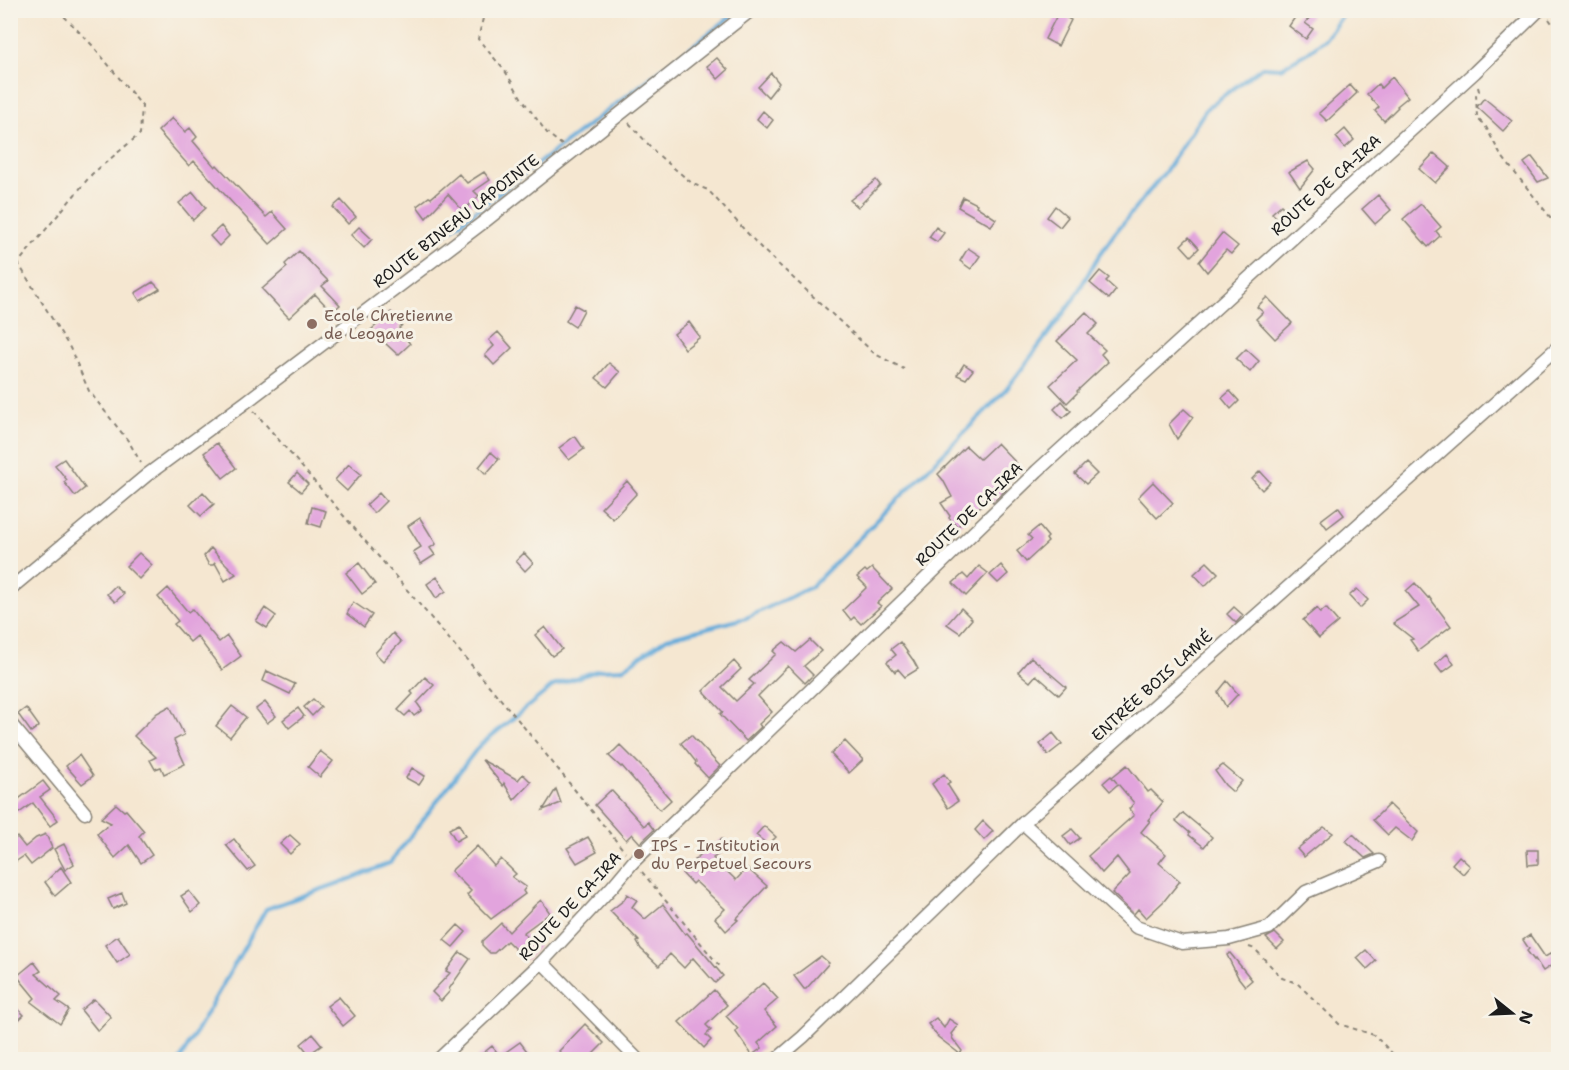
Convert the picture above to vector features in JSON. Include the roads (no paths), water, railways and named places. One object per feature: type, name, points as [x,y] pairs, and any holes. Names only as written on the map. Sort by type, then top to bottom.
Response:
[{"type":"street","name":"ROUTE BINEAU LAPOINTE","points":[[10,590],[147,474],[485,221],[751,10]]},
{"type":"street","name":"ROUTE DE CA-IRA","points":[[438,1059],[542,962],[633,862],[1037,471],[1474,72],[1544,14]]},
{"type":"street","name":"ENTRÉE BOIS LAMÉ","points":[[776,1059],[803,1037],[1023,823],[1558,347]]},
{"type":"street","points":[[10,723],[85,813]]},
{"type":"street","points":[[1023,823],[1136,927],[1182,943],[1229,939],[1269,928],[1306,892],[1379,861]]},
{"type":"street","points":[[542,962],[638,1059]]},
{"type":"waterway","points":[[440,238],[733,15],[736,10]]},
{"type":"waterway","points":[[180,1060],[266,909],[390,863],[479,746],[553,686],[599,670],[622,669],[667,638],[746,618],[811,587],[1006,390],[1072,302],[1096,260],[1115,233],[1165,172],[1207,108],[1262,67],[1281,68],[1308,52],[1325,39],[1348,10]]},
{"type":"place","name":"Ecole Chretienne de Leogane","points":[[312,324]]},
{"type":"place","name":"IPS - Institution du Perpetuel Secours","points":[[639,854]]}]
